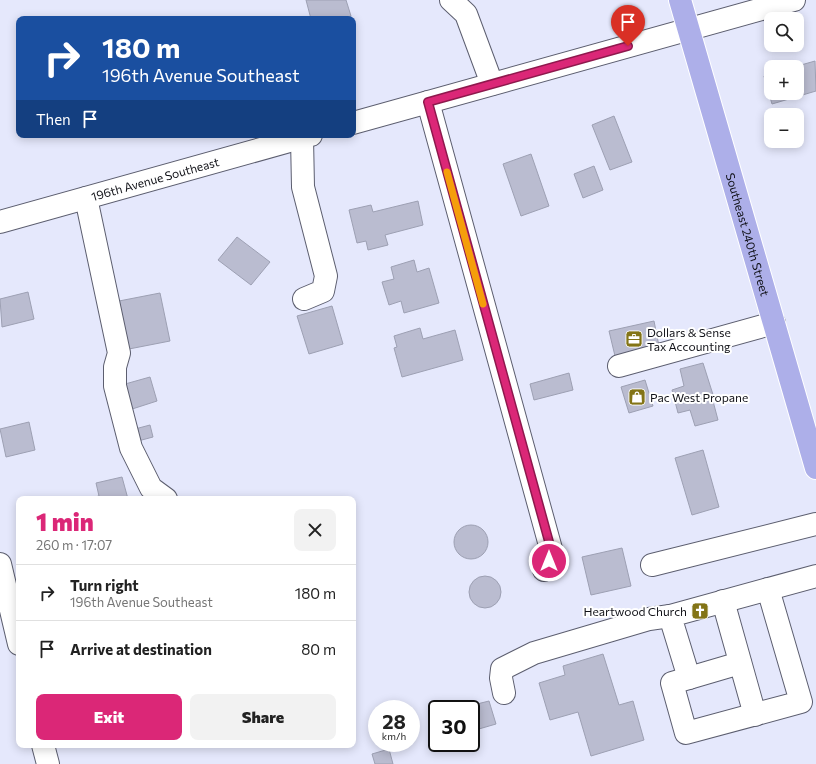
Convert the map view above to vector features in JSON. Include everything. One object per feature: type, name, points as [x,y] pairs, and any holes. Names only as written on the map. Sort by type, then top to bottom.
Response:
[{"type":"main road","name":"Southeast 240th Street","points":[[680,0],[816,468]]},
{"type":"street","points":[[451,0],[466,14],[492,84]]},
{"type":"street","points":[[356,122],[794,0]]},
{"type":"street","points":[[428,102],[551,549],[549,561],[544,570]]},
{"type":"street","name":"196th Avenue Southeast","points":[[0,222],[299,138]]},
{"type":"street","points":[[304,299],[323,290],[326,276],[303,187],[306,138]]},
{"type":"street","points":[[86,198],[119,353],[115,367],[115,386],[130,448],[151,488],[162,496]]},
{"type":"street","points":[[619,366],[774,323]]},
{"type":"street","points":[[652,565],[816,524]]},
{"type":"street","points":[[0,564],[16,631]]},
{"type":"street","points":[[504,693],[500,678],[502,669],[534,653],[649,619],[670,616],[816,576]]},
{"type":"street","points":[[740,663],[672,683],[686,733],[801,702],[768,589]]},
{"type":"street","points":[[723,602],[755,715]]},
{"type":"street","points":[[670,616],[689,678]]},
{"type":"street","points":[[44,748],[48,764]]},
{"type":"building","points":[[306,0],[346,0],[351,16],[310,16]]},
{"type":"building","points":[[815,61],[816,91],[804,95],[804,64]]},
{"type":"building","points":[[771,100],[786,100],[772,104]]},
{"type":"building","points":[[614,116],[632,162],[610,170],[592,125]]},
{"type":"building","points":[[531,154],[549,206],[521,216],[503,164]]},
{"type":"building","points":[[594,166],[603,190],[583,198],[574,174]]},
{"type":"building","points":[[418,201],[423,225],[385,235],[388,245],[368,250],[366,241],[357,243],[349,210],[371,205],[373,212]]},
{"type":"building","points":[[237,237],[270,262],[251,285],[218,260]]},
{"type":"building","points":[[414,260],[417,272],[429,268],[439,303],[404,313],[401,301],[389,305],[382,282],[394,279],[391,267]]},
{"type":"building","points":[[28,292],[34,319],[2,327],[0,299]]},
{"type":"building","points":[[160,293],[170,341],[129,349],[119,301]]},
{"type":"building","points":[[332,306],[343,344],[309,354],[297,316]]},
{"type":"building","name":"Dollars & Sense Tax Accounting","points":[[654,321],[659,346],[615,356],[609,331]]},
{"type":"building","points":[[420,328],[423,339],[455,330],[463,360],[402,377],[394,348],[397,347],[394,336]]},
{"type":"building","points":[[703,363],[715,401],[713,401],[718,420],[695,426],[690,410],[678,413],[672,390],[684,386],[680,369]]},
{"type":"building","points":[[569,373],[573,390],[534,400],[530,384]]},
{"type":"building","points":[[150,377],[157,401],[126,411],[118,386]]},
{"type":"building","points":[[645,380],[653,406],[629,413],[621,387]]},
{"type":"building","points":[[29,422],[35,450],[6,457],[0,429]]},
{"type":"building","points":[[150,425],[153,437],[138,441],[135,429]]},
{"type":"building","points":[[703,450],[719,507],[692,515],[675,458]]},
{"type":"building","points":[[122,477],[127,496],[99,496],[96,483]]},
{"type":"building","points":[[468,525],[474,525],[478,526],[485,532],[488,542],[487,549],[481,556],[474,559],[468,559],[464,558],[457,552],[454,545],[454,539],[455,535],[461,528]]},
{"type":"building","points":[[622,548],[631,586],[591,595],[582,557]]},
{"type":"building","points":[[485,576],[496,581],[501,592],[496,603],[485,608],[474,603],[469,592],[474,581]]},
{"type":"building","points":[[603,654],[619,705],[633,701],[644,740],[591,756],[578,712],[550,720],[539,683],[565,675],[563,666]]},
{"type":"building","points":[[489,701],[496,724],[480,729],[480,703]]},
{"type":"building","points":[[379,752],[390,752],[393,764],[375,764],[372,754]]},
{"type":"slow traffic","points":[[447,172],[483,304]]},
{"type":"place","name":"Dollars & Sense Tax Accounting","points":[[634,339]]},
{"type":"place","name":"Pac West Propane","points":[[637,397]]},
{"type":"place","name":"Heartwood Church","points":[[700,611]]},
{"type":"route","points":[[549,561],[551,549],[428,102],[628,46]]}]
